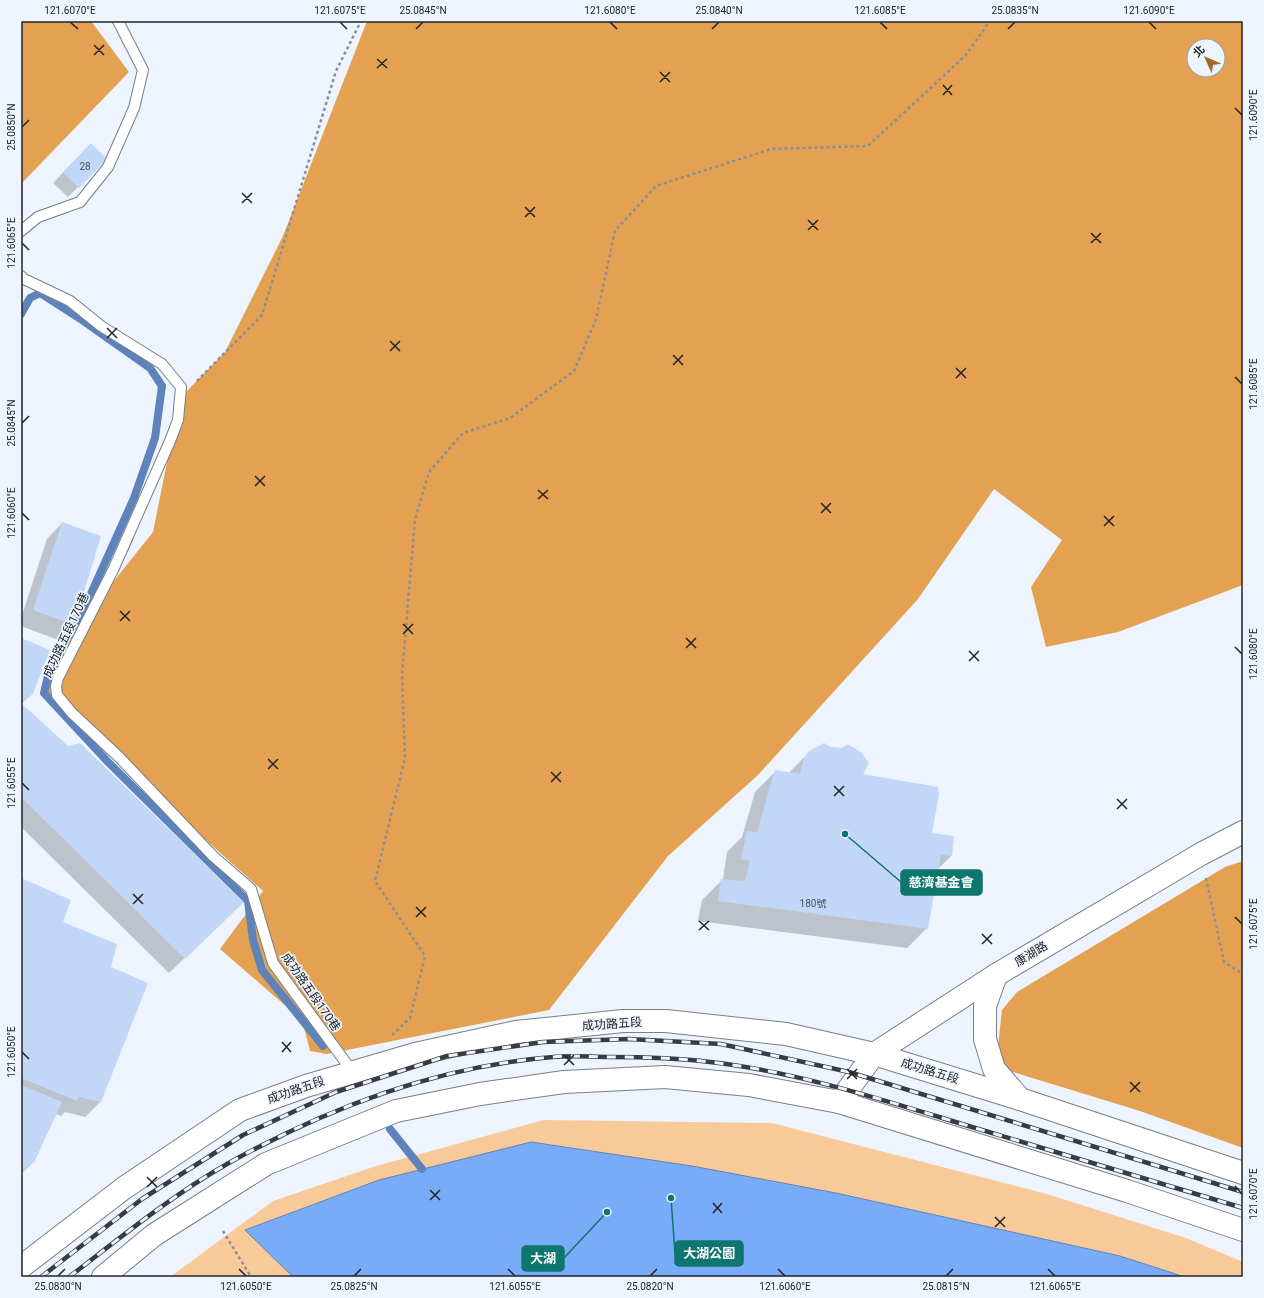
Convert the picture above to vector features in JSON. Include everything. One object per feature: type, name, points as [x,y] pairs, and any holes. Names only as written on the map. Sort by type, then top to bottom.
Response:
[{"type":"main road","name":"康湖路","points":[[839,1102],[874,1054],[996,975],[1201,854],[1243,832]]},
{"type":"main road","points":[[996,975],[985,1006],[984,1038],[994,1070],[1020,1099]]},
{"type":"main road","name":"成功路五段","points":[[21,1267],[124,1188],[240,1110],[301,1087],[415,1054],[516,1032],[623,1021],[666,1021],[786,1034],[874,1054],[1020,1099],[1243,1173]]},
{"type":"main road","points":[[103,1277],[154,1235],[266,1164],[396,1111],[480,1094],[564,1082],[665,1078],[749,1084],[839,1102],[1127,1191],[1243,1230]]},
{"type":"lane","points":[[21,231],[38,217],[80,202],[108,167],[134,108],[143,70],[118,21]]},
{"type":"lane","name":"成功路五段170巷","points":[[21,276],[24,279],[70,301],[101,326],[162,364],[181,387],[178,420],[170,441],[113,570],[58,678],[56,686],[57,694],[72,713],[118,757],[214,856],[251,889],[273,963],[352,1071]]},
{"type":"path","points":[[196,382],[262,314],[336,71],[361,21]]},
{"type":"path","points":[[387,1039],[410,1018],[425,956],[375,881],[405,758],[402,675],[415,519],[429,472],[463,433],[510,418],[574,371],[596,319],[615,231],[656,186],[771,149],[868,146],[965,56],[990,21]]},
{"type":"path","points":[[1201,854],[1224,962],[1243,974]]},
{"type":"path","points":[[223,1231],[251,1277]]},
{"type":"shaded area","points":[[21,21],[91,21],[129,72],[21,184]]},
{"type":"shaded area","points":[[367,21],[1243,21],[1243,585],[1118,632],[1046,647],[1031,587],[1062,540],[994,489],[918,599],[758,775],[668,856],[549,1010],[327,1054],[310,1051],[302,1020],[220,949],[263,891],[42,694],[66,641],[153,532],[180,398],[225,352],[283,236]]},
{"type":"shaded area","points":[[1243,861],[1243,1148],[1140,1111],[1003,1069],[998,1047],[1002,1010],[1017,992],[1225,867]]},
{"type":"shaded area","points":[[544,1120],[772,1123],[1047,1194],[1186,1238],[1243,1262],[1243,1277],[170,1277],[273,1201],[376,1166]]},
{"type":"water","points":[[531,1142],[692,1166],[836,1193],[1120,1256],[1185,1277],[293,1277],[245,1230],[379,1180]]},
{"type":"building","points":[[91,143],[107,159],[79,188],[63,172]]},
{"type":"building","points":[[62,522],[101,536],[74,625],[33,610]]},
{"type":"building","points":[[21,638],[50,650],[33,694],[23,701],[21,699]]},
{"type":"building","points":[[21,703],[68,746],[80,743],[244,902],[185,959],[21,797]]},
{"type":"building","points":[[824,743],[831,747],[842,748],[847,744],[861,752],[869,763],[863,774],[938,787],[939,795],[932,833],[954,836],[952,856],[941,855],[928,929],[718,901],[721,879],[745,881],[750,861],[741,859],[747,831],[757,832],[775,770],[800,774],[804,758],[809,751]]},
{"type":"building","points":[[21,878],[71,900],[63,922],[117,944],[111,967],[148,983],[101,1102],[79,1097],[77,1101],[21,1078]]},
{"type":"building","points":[[21,1085],[62,1102],[34,1162],[21,1173]]},
{"type":"waterway","points":[[21,314],[30,298],[40,293],[82,320],[150,368],[162,386],[155,438],[134,498],[77,625],[48,676],[44,693],[108,762],[248,901],[253,940],[262,970],[323,1046]]},
{"type":"waterway","points":[[390,1129],[422,1169]]},
{"type":"railway","points":[[41,1277],[142,1199],[243,1135],[336,1092],[447,1056],[543,1042],[629,1039],[721,1044],[849,1072],[1243,1192]]},
{"type":"railway","points":[[69,1277],[146,1218],[206,1176],[304,1125],[344,1108],[426,1080],[510,1062],[560,1056],[647,1058],[710,1062],[809,1080],[842,1088],[1243,1208]]},
{"type":"place","name":"慈濟基金會","points":[[845,834]]},
{"type":"place","name":"大湖公園","points":[[671,1198]]},
{"type":"place","name":"大湖","points":[[607,1212]]}]
